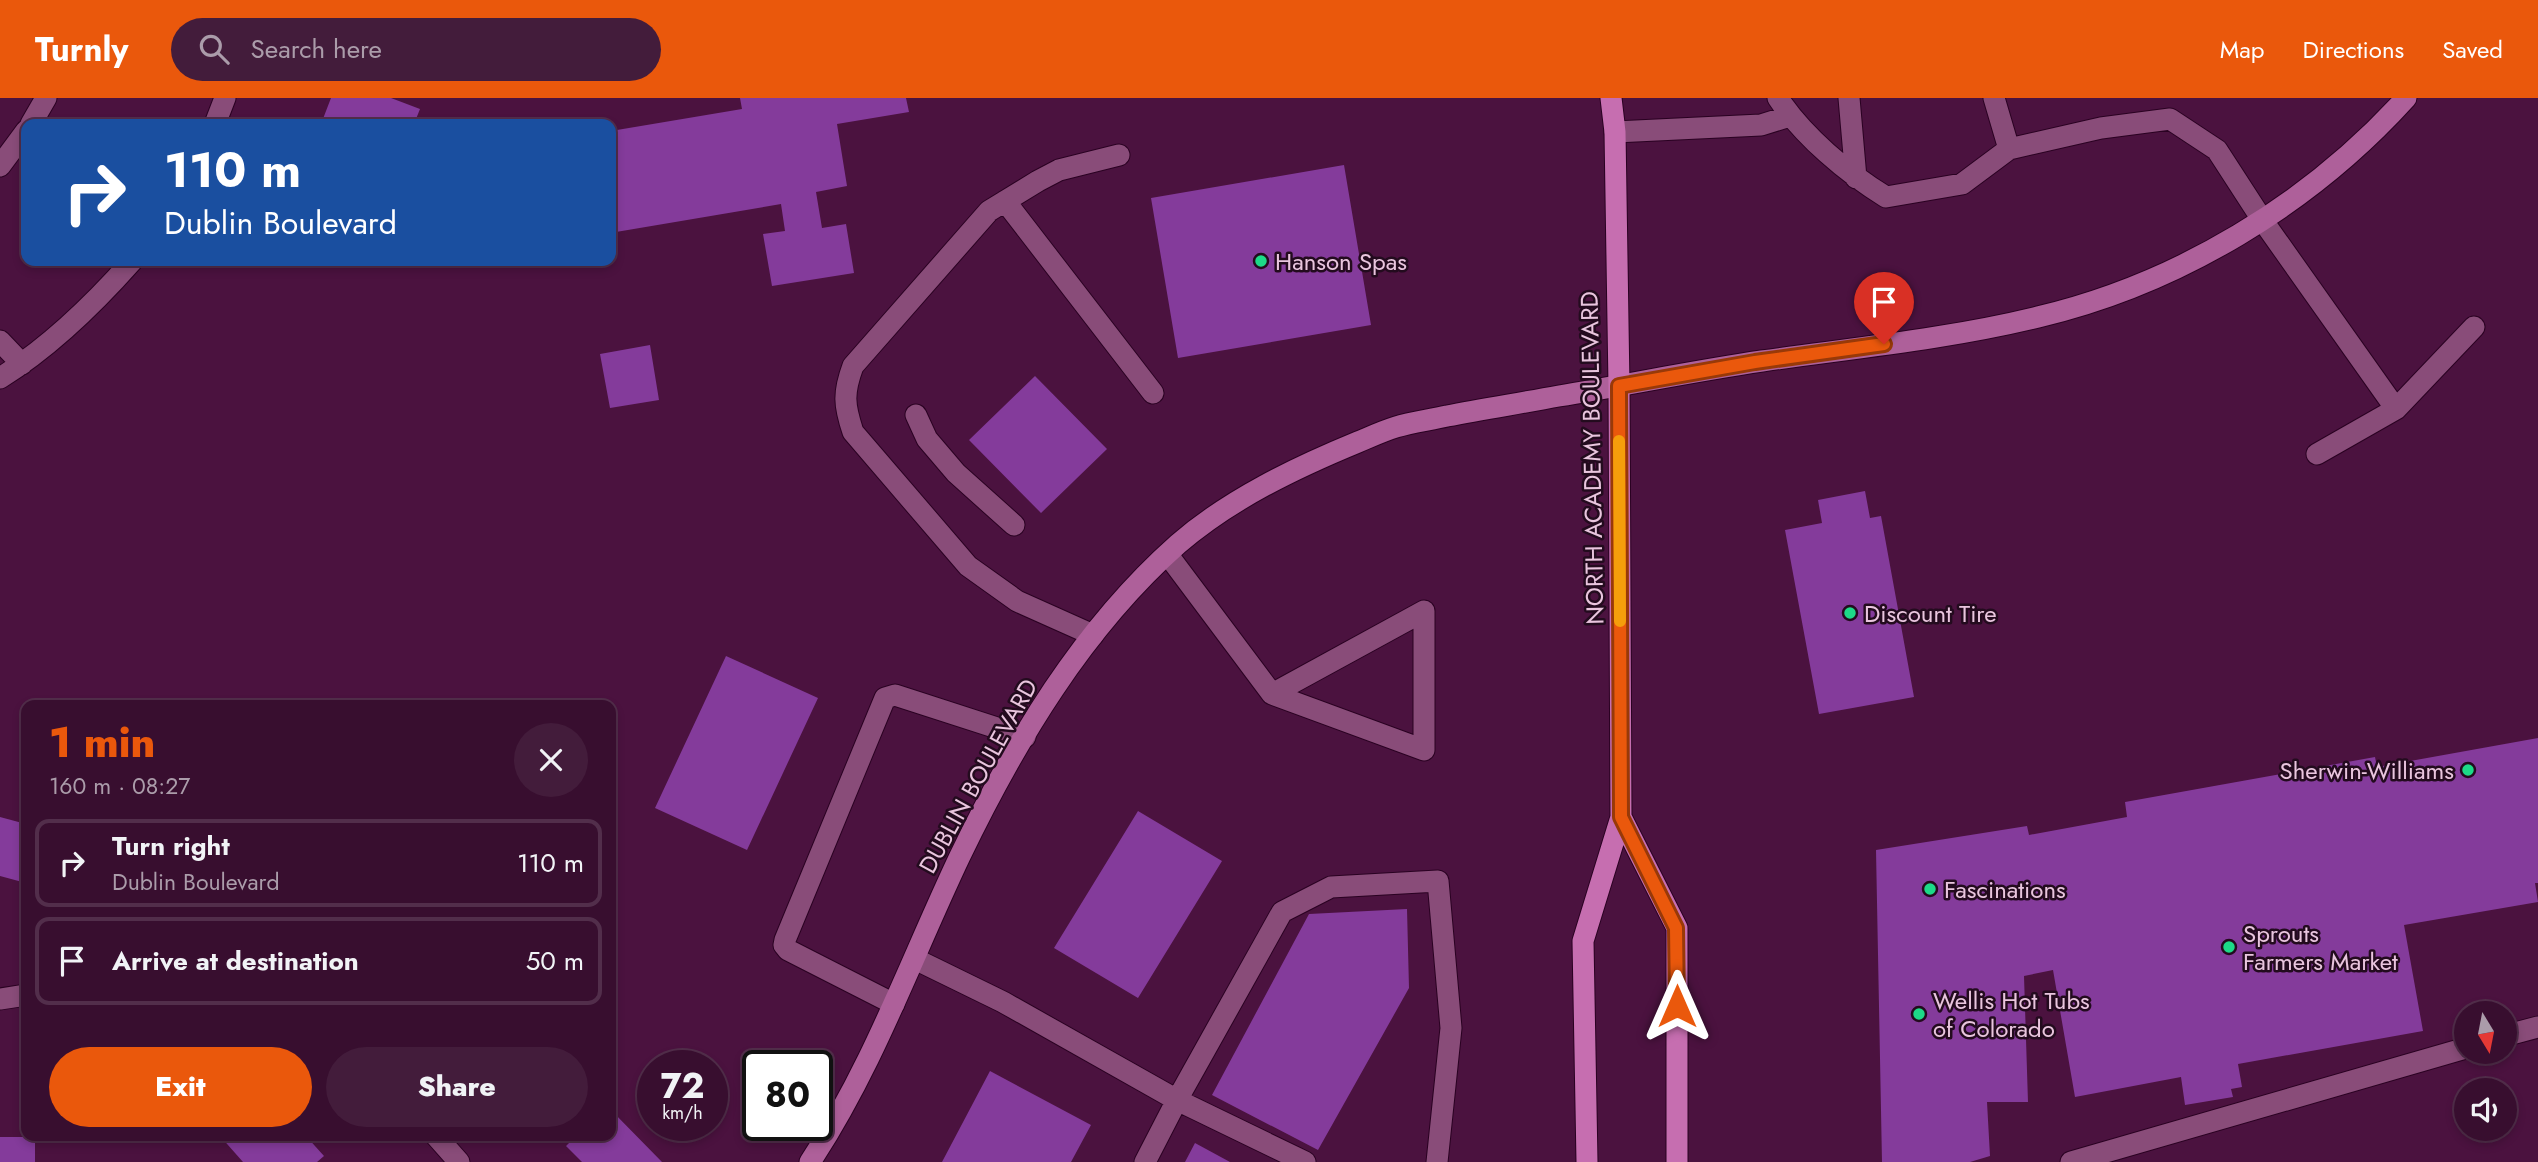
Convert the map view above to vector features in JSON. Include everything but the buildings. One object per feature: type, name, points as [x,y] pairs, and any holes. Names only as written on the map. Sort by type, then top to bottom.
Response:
[{"type":"highway","name":"NORTH ACADEMY BOULEVARD","points":[[1587,1162],[1583,941],[1621,817],[1619,386],[1615,132],[1611,98]]},
{"type":"highway","name":"NORTH ACADEMY BOULEVARD","points":[[1621,817],[1676,928],[1677,1162]]},
{"type":"main road","name":"DUBLIN BOULEVARD","points":[[810,1162],[842,1111],[915,959],[961,855],[1025,737],[1059,682],[1114,609],[1180,543],[1240,500],[1310,462],[1397,426],[1755,362],[1909,341],[2039,317],[2098,299],[2172,271],[2263,221],[2339,163],[2384,123],[2406,98]]},
{"type":"street","points":[[34,119],[46,98]]},
{"type":"street","points":[[217,119],[225,98]]},
{"type":"street","points":[[1849,98],[1856,178]]},
{"type":"street","points":[[1994,98],[2009,149]]},
{"type":"street","points":[[1615,132],[1761,125],[1784,107],[1856,178],[1886,197],[1962,184],[2009,149],[2101,128],[2170,119],[2217,150],[2263,221],[2396,409]]},
{"type":"street","points":[[0,166],[21,138]]},
{"type":"street","points":[[1093,635],[1017,601],[968,566],[853,432],[845,408],[845,387],[852,366],[989,211],[1059,170],[1119,155]]},
{"type":"street","points":[[1005,201],[1153,393]]},
{"type":"street","points":[[0,378],[22,364],[66,328],[103,294],[128,266]]},
{"type":"street","points":[[2317,454],[2396,409],[2474,327]]},
{"type":"street","points":[[0,341],[22,364]]},
{"type":"street","points":[[916,415],[927,439],[956,473],[1014,526]]},
{"type":"street","points":[[1168,555],[1272,694],[1424,750],[1424,611],[1272,694]]},
{"type":"street","points":[[894,1004],[788,950],[784,945],[885,698],[895,695],[1025,737]]},
{"type":"street","points":[[1145,1162],[1282,912],[1331,887],[1438,881],[1451,1028],[1437,1162]]},
{"type":"street","points":[[915,959],[1003,1002],[1177,1100],[1305,1162]]},
{"type":"street","points":[[0,999],[21,996]]},
{"type":"street","points":[[2517,1033],[2538,1027]]},
{"type":"street","points":[[2071,1162],[2454,1051]]},
{"type":"street","points":[[440,1141],[459,1162]]},
{"type":"slow traffic","points":[[1619,441],[1620,621]]},
{"type":"place","name":"Hanson Spas","points":[[1261,261]]},
{"type":"place","name":"Discount Tire","points":[[1850,613]]},
{"type":"place","name":"Sherwin-Williams","points":[[2468,770]]},
{"type":"place","name":"Fascinations","points":[[1930,889]]},
{"type":"place","name":"Sprouts Farmers Market","points":[[2229,947]]},
{"type":"place","name":"Wellis Hot Tubs of Colorado","points":[[1919,1014]]},
{"type":"route","points":[[1677,1006],[1676,928],[1621,817],[1619,386],[1755,362],[1884,344]]}]
